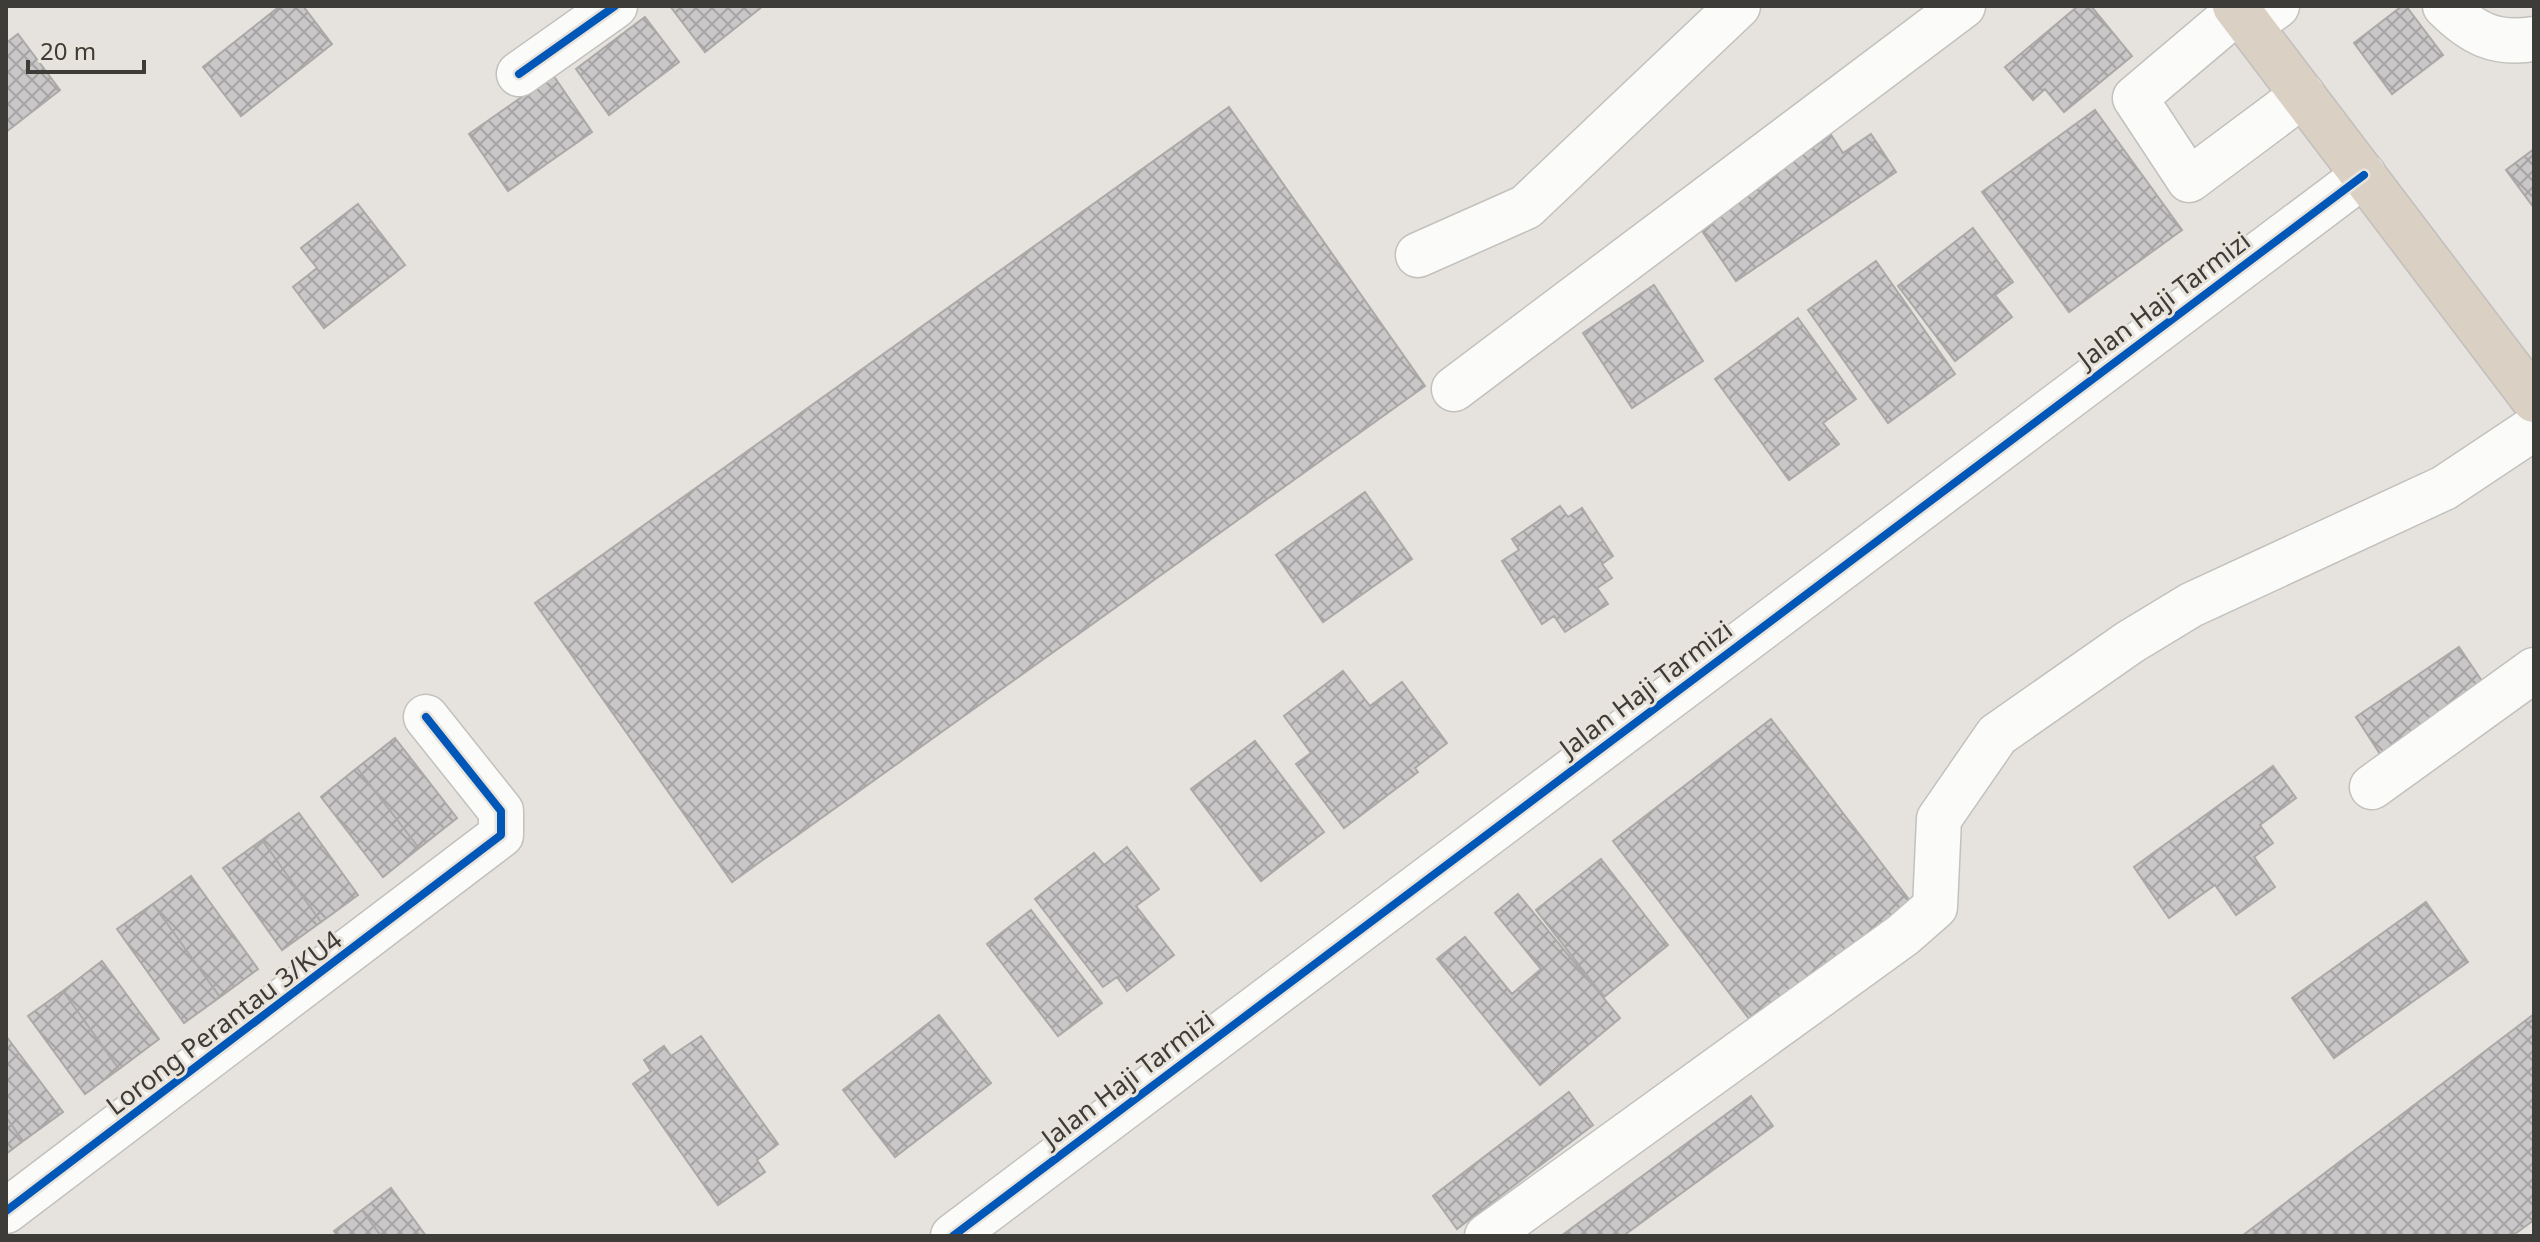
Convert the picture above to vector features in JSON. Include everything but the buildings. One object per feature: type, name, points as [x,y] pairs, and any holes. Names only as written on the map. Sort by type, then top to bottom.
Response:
[{"type":"highway","points":[[2250,12],[2303,95],[2534,400]]},
{"type":"street","points":[[519,74],[615,6]]},
{"type":"street","points":[[1418,255],[1526,207],[1738,6]]},
{"type":"street","points":[[1454,389],[1963,6]]},
{"type":"street","points":[[2445,6],[2461,22],[2504,44],[2534,39]]},
{"type":"street","points":[[2250,12],[2135,98],[2189,180],[2303,95]]},
{"type":"street","name":"Jalan Haji Tarmizi","points":[[953,1236],[2364,175]]},
{"type":"street","points":[[1487,1236],[1903,935],[1935,907],[1939,819],[1997,735],[2130,642],[2191,605],[2472,472],[2534,428]]},
{"type":"street","points":[[2372,787],[2534,670]]},
{"type":"street","name":"Lorong Perantau 3/KU4","points":[[6,1211],[501,835],[501,811],[426,717]]},
{"type":"cycle path","points":[[519,74],[615,6]]},
{"type":"cycle path","points":[[953,1236],[2364,175]]},
{"type":"cycle path","points":[[6,1211],[501,835],[501,811],[426,717]]}]
